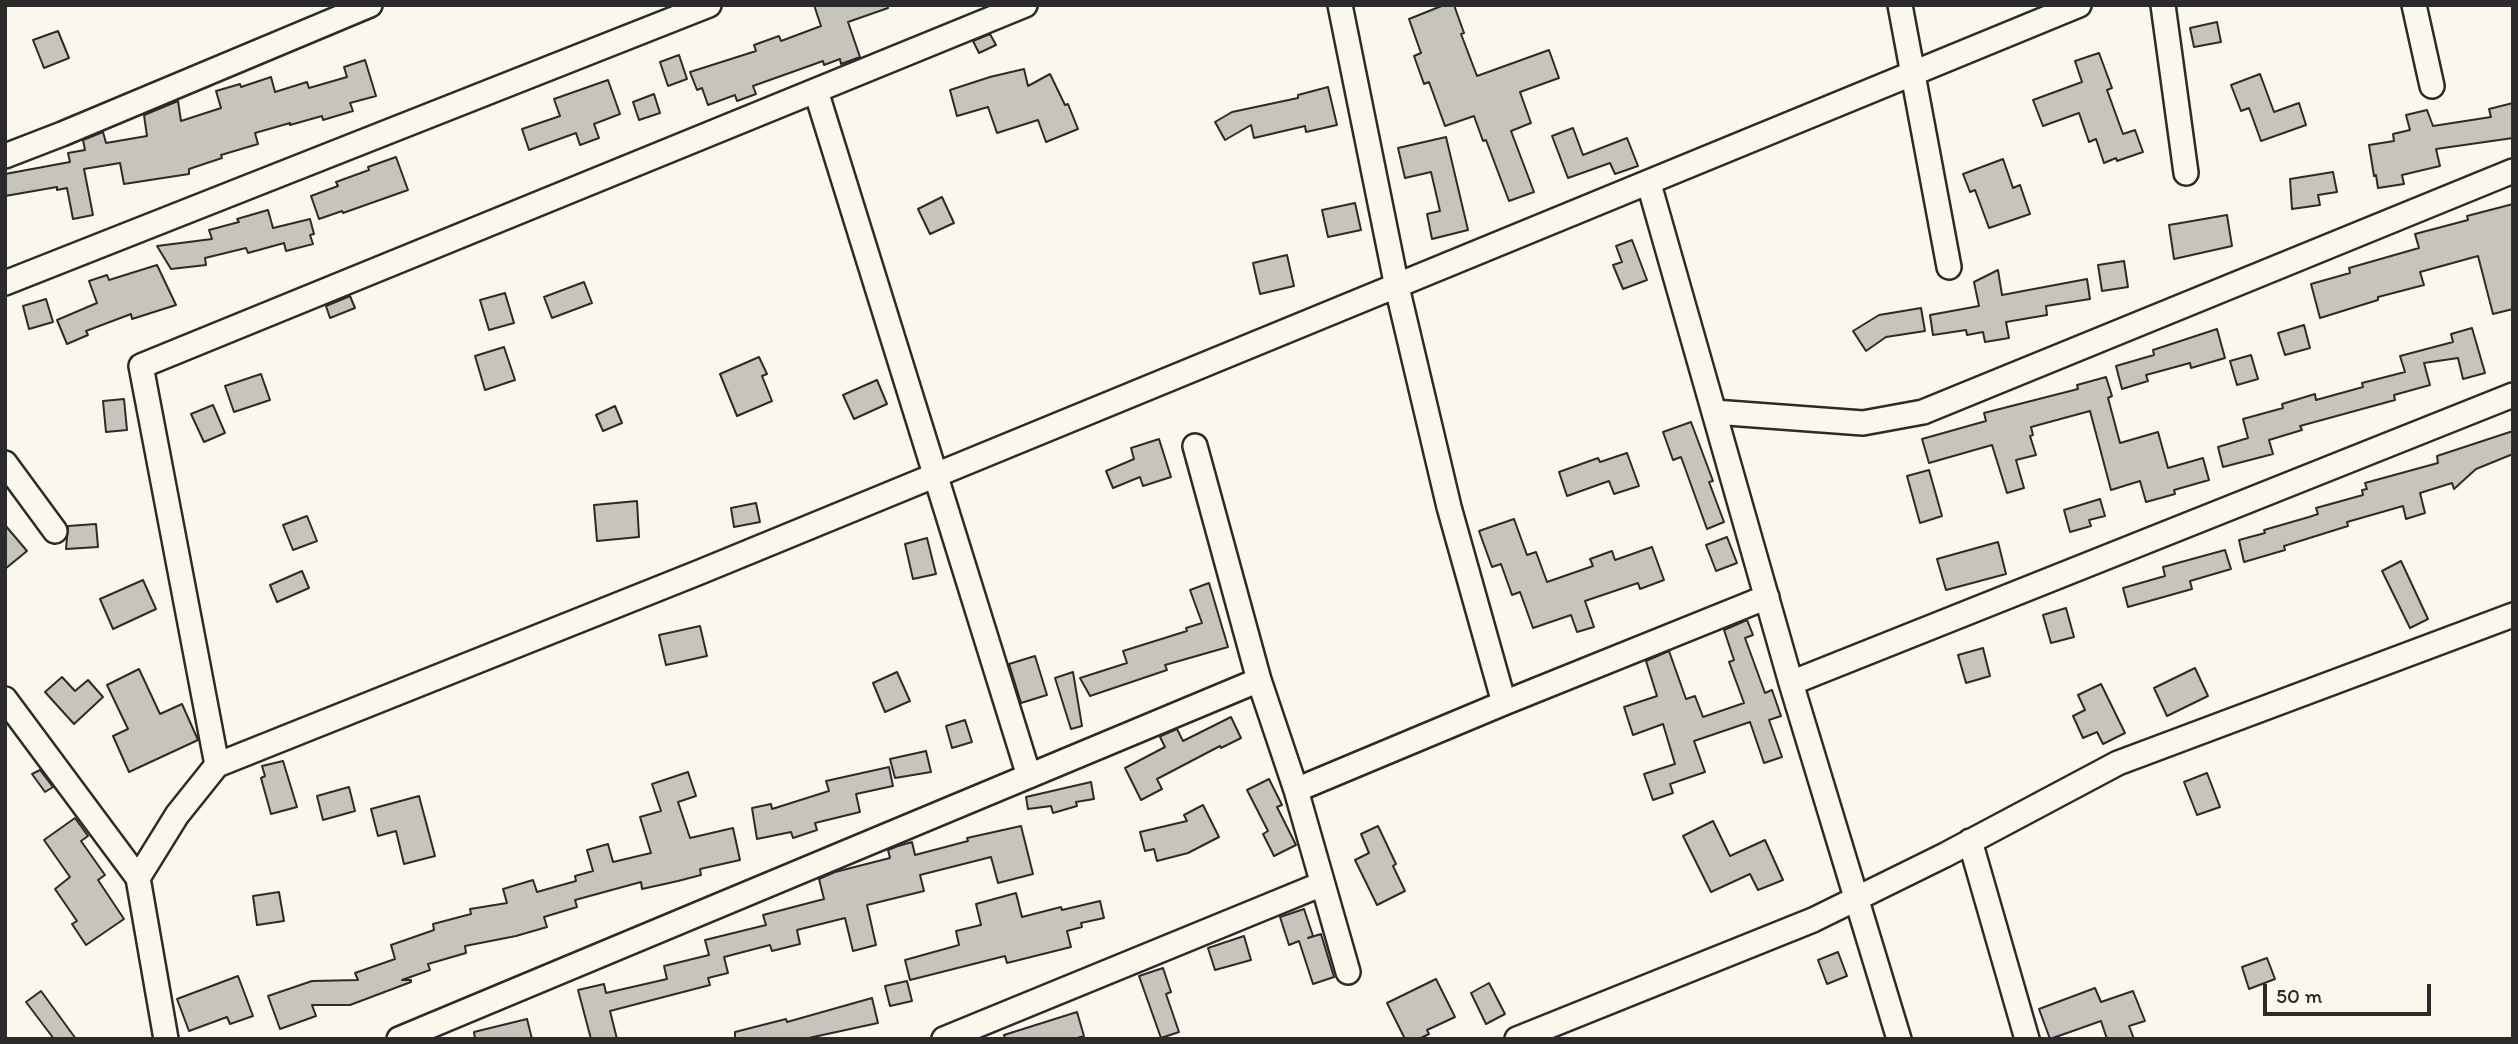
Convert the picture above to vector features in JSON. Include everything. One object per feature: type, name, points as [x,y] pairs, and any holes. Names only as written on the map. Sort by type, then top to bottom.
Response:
[{"type":"street","points":[[5,156],[370,5]]},
{"type":"street","points":[[5,283],[709,5]]},
{"type":"street","points":[[217,765],[141,366],[1026,5]]},
{"type":"street","points":[[1340,5],[1397,287],[1449,507],[1504,703]]},
{"type":"street","points":[[1900,5],[1950,267]]},
{"type":"street","points":[[138,878],[177,816],[217,765],[700,572],[2080,5]]},
{"type":"street","points":[[2163,5],[2186,173]]},
{"type":"street","points":[[2414,5],[2432,86]]},
{"type":"street","points":[[816,91],[1029,776]]},
{"type":"street","points":[[1714,412],[1863,423],[1923,412],[2513,171]]},
{"type":"street","points":[[1649,184],[1791,683],[1899,1039]]},
{"type":"street","points":[[1791,683],[2513,395]]},
{"type":"street","points":[[1195,446],[1259,680],[1296,790],[1348,972]]},
{"type":"street","points":[[5,463],[55,531]]},
{"type":"street","points":[[1296,790],[1767,597]]},
{"type":"street","points":[[1517,1039],[1813,920],[2118,764],[2513,615]]},
{"type":"street","points":[[399,1039],[1259,680]]},
{"type":"street","points":[[5,699],[138,878],[166,1039]]},
{"type":"street","points":[[1970,841],[2027,1039]]},
{"type":"street","points":[[944,1039],[1322,884]]},
{"type":"building","points":[[814,5],[887,5],[888,8],[848,22],[860,57],[841,64],[840,59],[824,65],[823,61],[753,86],[756,94],[737,101],[735,95],[708,105],[702,88],[697,90],[690,72],[756,51],[754,45],[779,36],[781,41],[821,26]]},
{"type":"building","points":[[1444,5],[1454,5],[1464,33],[1461,34],[1477,76],[1549,50],[1559,78],[1520,92],[1531,123],[1511,131],[1534,192],[1509,201],[1474,116],[1445,126],[1429,82],[1424,84],[1414,56],[1421,53],[1409,19]]},
{"type":"building","points":[[2217,22],[2221,42],[2194,47],[2190,28]]},
{"type":"building","points":[[58,31],[69,58],[44,68],[33,40]]},
{"type":"building","points":[[990,34],[996,45],[979,53],[973,41]]},
{"type":"building","points":[[2099,53],[2112,88],[2107,90],[2123,134],[2135,130],[2143,152],[2104,163],[2096,139],[2089,142],[2079,113],[2043,126],[2033,100],[2082,82],[2075,61]]},
{"type":"building","points":[[679,55],[687,79],[668,86],[660,62]]},
{"type":"building","points":[[365,60],[376,96],[350,103],[353,111],[323,120],[322,116],[255,133],[258,144],[221,155],[222,158],[189,169],[189,174],[124,184],[120,163],[84,169],[93,215],[73,219],[67,188],[57,190],[57,187],[5,196],[5,174],[70,162],[68,153],[85,150],[83,140],[103,132],[106,143],[147,136],[144,115],[178,101],[181,121],[221,108],[216,91],[240,84],[241,87],[271,77],[275,92],[307,82],[309,88],[347,77],[344,67]]},
{"type":"building","points":[[1024,69],[1028,86],[1050,74],[1065,105],[1068,104],[1078,129],[1046,142],[1038,120],[997,133],[988,107],[957,116],[950,90]]},
{"type":"building","points":[[2260,74],[2274,112],[2299,103],[2306,125],[2261,141],[2249,108],[2241,111],[2231,85]]},
{"type":"building","points":[[608,80],[620,114],[594,124],[599,138],[580,145],[576,133],[529,150],[522,129],[560,116],[554,99]]},
{"type":"building","points":[[1328,87],[1337,125],[1306,132],[1305,126],[1254,138],[1251,125],[1225,140],[1215,122],[1232,112],[1298,98],[1298,95]]},
{"type":"building","points":[[654,94],[660,113],[639,120],[633,102]]},
{"type":"building","points":[[2513,103],[2513,138],[2436,149],[2440,166],[2402,175],[2404,184],[2378,188],[2369,145],[2394,141],[2393,134],[2410,130],[2406,115],[2427,110],[2433,126],[2491,117],[2489,109]]},
{"type":"building","points":[[1573,128],[1583,155],[1627,138],[1638,166],[1615,174],[1610,163],[1568,178],[1552,136]]},
{"type":"building","points":[[1446,137],[1468,230],[1432,239],[1427,214],[1440,211],[1431,172],[1405,178],[1398,148]]},
{"type":"building","points":[[396,157],[408,190],[319,219],[311,196],[338,186],[336,182],[369,170],[368,167]]},
{"type":"building","points":[[2003,159],[2013,188],[2020,185],[2030,214],[1989,228],[1975,190],[1970,192],[1963,174]]},
{"type":"building","points":[[2333,172],[2337,192],[2318,195],[2320,205],[2292,209],[2290,179]]},
{"type":"building","points":[[942,197],[954,223],[930,234],[918,209]]},
{"type":"building","points":[[1355,203],[1361,230],[1328,237],[1322,210]]},
{"type":"building","points":[[2513,204],[2513,309],[2493,314],[2478,256],[2420,272],[2424,285],[2378,297],[2378,300],[2320,318],[2311,284],[2350,273],[2349,268],[2419,248],[2415,234],[2468,220],[2467,216]]},
{"type":"building","points":[[268,210],[273,228],[310,219],[314,234],[310,235],[313,244],[286,251],[284,243],[248,253],[246,248],[205,258],[206,265],[171,269],[157,246],[212,239],[209,230]]},
{"type":"building","points":[[2227,215],[2232,246],[2174,259],[2169,225]]},
{"type":"building","points":[[1632,240],[1647,280],[1623,289],[1613,265],[1622,262],[1616,246]]},
{"type":"building","points":[[1287,255],[1294,286],[1260,294],[1253,263]]},
{"type":"building","points":[[2124,261],[2128,287],[2102,291],[2098,265]]},
{"type":"building","points":[[157,265],[176,305],[132,319],[131,314],[86,331],[88,335],[67,344],[57,320],[97,303],[89,281],[107,275],[109,280]]},
{"type":"building","points":[[1998,270],[2002,295],[2087,279],[2090,299],[2046,306],[2047,315],[2006,322],[2009,338],[1985,342],[1983,332],[1967,335],[1966,330],[1933,335],[1930,315],[1979,306],[1974,282]]},
{"type":"building","points":[[584,282],[592,303],[552,318],[544,297]]},
{"type":"building","points":[[505,293],[514,323],[489,330],[480,300]]},
{"type":"building","points":[[350,296],[355,308],[330,318],[326,306]]},
{"type":"building","points":[[46,299],[53,322],[29,329],[23,306]]},
{"type":"building","points":[[1921,308],[1925,331],[1886,337],[1866,351],[1853,331],[1879,315]]},
{"type":"building","points":[[2304,325],[2310,348],[2285,355],[2278,333]]},
{"type":"building","points":[[2472,328],[2485,373],[2463,379],[2458,358],[2424,363],[2430,385],[2394,395],[2395,400],[2300,426],[2302,430],[2269,440],[2273,454],[2223,467],[2218,447],[2248,438],[2243,419],[2283,408],[2282,404],[2315,394],[2316,400],[2363,387],[2362,383],[2405,372],[2400,356],[2453,342],[2451,334]]},
{"type":"building","points":[[2217,329],[2225,358],[2191,368],[2190,363],[2146,375],[2148,381],[2122,389],[2116,366],[2154,355],[2153,350]]},
{"type":"building","points":[[504,347],[515,380],[485,390],[475,356]]},
{"type":"building","points":[[2251,355],[2258,379],[2237,385],[2230,361]]},
{"type":"building","points":[[759,357],[767,374],[762,376],[772,401],[737,416],[720,374]]},
{"type":"building","points":[[261,374],[270,400],[234,412],[225,386]]},
{"type":"building","points":[[2106,377],[2112,396],[2108,398],[2120,443],[2158,432],[2168,468],[2203,458],[2209,480],[2146,502],[2140,481],[2111,490],[2090,411],[2031,427],[2033,435],[2030,436],[2036,455],[2016,460],[2024,488],[2007,493],[1992,445],[1929,463],[1922,439],[1986,421],[1984,413],[2078,389],[2077,385]]},
{"type":"building","points":[[877,380],[887,404],[854,419],[843,395]]},
{"type":"building","points":[[124,399],[127,430],[106,432],[103,401]]},
{"type":"building","points":[[213,405],[225,433],[204,442],[191,414]]},
{"type":"building","points":[[615,406],[622,423],[603,431],[596,415]]},
{"type":"building","points":[[1691,422],[1713,481],[1709,482],[1724,522],[1707,529],[1681,457],[1673,460],[1663,432]]},
{"type":"building","points":[[2513,431],[2513,454],[2476,469],[2454,489],[2452,483],[2420,493],[2425,513],[2406,519],[2403,506],[2347,522],[2348,526],[2244,562],[2239,540],[2318,514],[2316,508],[2363,495],[2362,490],[2367,489],[2365,483],[2438,463],[2437,456]]},
{"type":"building","points":[[1159,439],[1171,477],[1143,486],[1140,477],[1113,488],[1106,471],[1134,459],[1131,448]]},
{"type":"building","points":[[1627,453],[1639,486],[1614,494],[1609,481],[1567,496],[1559,472],[1598,458],[1600,462]]},
{"type":"building","points":[[1929,470],[1942,516],[1920,523],[1907,476]]},
{"type":"building","points":[[2100,499],[2105,516],[2089,520],[2091,526],[2070,532],[2064,510]]},
{"type":"building","points":[[637,501],[639,537],[597,541],[594,505]]},
{"type":"building","points":[[756,503],[760,522],[734,527],[731,508]]},
{"type":"building","points":[[307,516],[317,541],[293,550],[283,525]]},
{"type":"building","points":[[1514,519],[1527,555],[1536,552],[1547,582],[1593,566],[1590,559],[1612,551],[1615,560],[1652,547],[1664,580],[1640,589],[1638,583],[1585,601],[1594,627],[1577,632],[1571,615],[1533,628],[1520,592],[1512,595],[1501,564],[1492,567],[1479,531]]},
{"type":"building","points":[[96,524],[98,547],[66,549],[68,526]]},
{"type":"building","points":[[5,525],[27,551],[5,569]]},
{"type":"building","points":[[1727,537],[1737,563],[1716,571],[1706,545]]},
{"type":"building","points":[[927,538],[936,574],[913,579],[905,544]]},
{"type":"building","points":[[1998,542],[2006,574],[1946,590],[1937,559]]},
{"type":"building","points":[[2225,550],[2231,569],[2190,581],[2192,589],[2128,607],[2123,588],[2165,576],[2163,567]]},
{"type":"building","points":[[2401,561],[2428,619],[2410,628],[2382,571]]},
{"type":"building","points":[[302,571],[309,588],[277,602],[270,585]]},
{"type":"building","points":[[143,580],[156,609],[113,629],[100,599]]},
{"type":"building","points":[[1209,583],[1228,647],[1165,665],[1167,670],[1090,696],[1080,678],[1127,663],[1123,651],[1187,631],[1186,628],[1202,623],[1190,590]]},
{"type":"building","points":[[2066,608],[2074,637],[2051,643],[2043,615]]},
{"type":"building","points":[[1747,620],[1753,635],[1745,638],[1765,693],[1772,690],[1781,716],[1769,720],[1782,757],[1764,763],[1750,722],[1694,741],[1705,772],[1670,784],[1673,793],[1653,800],[1644,774],[1675,764],[1663,724],[1633,735],[1624,707],[1657,696],[1646,661],[1669,651],[1686,699],[1695,696],[1703,717],[1744,703],[1729,662],[1734,660],[1724,630]]},
{"type":"building","points":[[700,626],[707,656],[666,665],[659,635]]},
{"type":"building","points":[[1983,648],[1990,676],[1966,683],[1958,655]]},
{"type":"building","points":[[1035,656],[1047,695],[1021,703],[1009,664]]},
{"type":"building","points":[[2195,668],[2208,696],[2167,716],[2154,688]]},
{"type":"building","points":[[139,669],[160,714],[182,704],[198,740],[129,772],[113,736],[128,729],[107,685]]},
{"type":"building","points":[[897,672],[910,701],[885,712],[873,683]]},
{"type":"building","points":[[1073,672],[1082,726],[1071,729],[1055,678]]},
{"type":"building","points":[[62,677],[75,691],[88,680],[103,697],[74,724],[45,692]]},
{"type":"building","points":[[2101,684],[2125,733],[2103,744],[2097,732],[2083,738],[2073,716],[2085,710],[2078,695]]},
{"type":"building","points":[[1231,717],[1241,738],[1157,779],[1162,789],[1141,800],[1125,768],[1165,747],[1160,737],[1163,735],[1177,729],[1183,741]]},
{"type":"building","points":[[965,720],[972,742],[952,748],[946,726]]},
{"type":"building","points":[[926,751],[931,772],[895,778],[890,759]]},
{"type":"building","points":[[283,761],[297,807],[271,814],[261,778],[265,776],[262,766]]},
{"type":"building","points":[[889,767],[893,786],[856,794],[860,812],[815,823],[817,830],[793,838],[791,832],[757,839],[752,808],[771,804],[772,809],[829,791],[826,781]]},
{"type":"building","points":[[40,770],[53,787],[45,792],[32,774]]},
{"type":"building","points":[[688,772],[696,796],[678,802],[690,838],[733,828],[740,860],[700,869],[701,875],[678,881],[642,889],[641,882],[575,900],[577,907],[544,917],[547,927],[465,946],[466,953],[428,964],[430,970],[402,980],[411,982],[350,1005],[312,1005],[316,1016],[280,1029],[268,996],[312,981],[358,980],[355,973],[395,959],[391,945],[434,930],[433,924],[471,914],[470,909],[507,903],[503,889],[533,880],[537,892],[576,881],[575,876],[593,871],[587,850],[608,844],[613,862],[651,853],[640,817],[661,811],[652,784]]},
{"type":"building","points":[[2207,773],[2220,807],[2197,815],[2184,782]]},
{"type":"building","points":[[1269,779],[1282,805],[1277,807],[1296,845],[1274,856],[1263,834],[1268,831],[1247,790]]},
{"type":"building","points":[[1091,782],[1094,799],[1076,802],[1077,806],[1053,813],[1051,806],[1028,809],[1026,797]]},
{"type":"building","points":[[349,787],[355,811],[323,820],[317,796]]},
{"type":"building","points":[[419,796],[435,856],[404,864],[396,831],[378,836],[371,809]]},
{"type":"building","points":[[1203,805],[1219,837],[1188,853],[1157,861],[1154,849],[1145,851],[1140,832],[1187,821],[1184,815]]},
{"type":"building","points":[[75,818],[88,836],[81,841],[105,875],[98,880],[124,919],[86,945],[72,924],[77,921],[55,889],[70,877],[44,840]]},
{"type":"building","points":[[1713,821],[1730,856],[1765,840],[1783,880],[1758,890],[1750,874],[1711,892],[1683,836]]},
{"type":"building","points":[[1021,826],[1033,874],[998,883],[991,857],[920,875],[924,891],[867,905],[876,945],[853,951],[845,918],[797,930],[800,944],[772,951],[770,945],[724,957],[728,973],[708,978],[710,985],[610,1011],[617,1039],[591,1039],[578,990],[604,984],[606,993],[667,979],[664,966],[709,955],[705,940],[766,925],[763,915],[824,899],[819,879],[835,872],[890,858],[888,850],[898,846],[912,842],[915,855],[968,841],[967,838]]},
{"type":"building","points":[[1378,826],[1405,891],[1377,905],[1355,860],[1369,853],[1361,834]]},
{"type":"building","points":[[279,892],[284,921],[257,925],[253,896]]},
{"type":"building","points":[[1016,893],[1022,917],[1100,901],[1104,918],[1081,923],[1082,927],[1067,931],[1071,947],[1007,963],[1005,956],[910,980],[905,960],[959,945],[956,931],[981,925],[976,904]]},
{"type":"building","points":[[1304,909],[1313,936],[1308,938],[1321,934],[1334,977],[1313,984],[1299,941],[1289,945],[1280,917]]},
{"type":"building","points":[[1244,936],[1251,960],[1215,970],[1208,948]]},
{"type":"building","points":[[1838,952],[1847,976],[1827,984],[1818,960]]},
{"type":"building","points":[[2267,958],[2275,979],[2249,989],[2242,967]]},
{"type":"building","points":[[1163,968],[1171,992],[1166,994],[1179,1032],[1161,1038],[1139,976]]},
{"type":"building","points":[[238,976],[253,1016],[230,1024],[227,1017],[189,1031],[177,999]]},
{"type":"building","points":[[1436,979],[1455,1017],[1427,1030],[1429,1034],[1419,1039],[1405,1039],[1387,1003]]},
{"type":"building","points":[[907,981],[912,1001],[890,1006],[885,986]]},
{"type":"building","points":[[1489,983],[1505,1014],[1486,1024],[1471,993]]},
{"type":"building","points":[[2095,988],[2101,1002],[2133,991],[2145,1021],[2129,1026],[2134,1039],[2107,1039],[2101,1021],[2050,1039],[2039,1009]]},
{"type":"building","points":[[41,991],[76,1039],[54,1039],[26,1002]]},
{"type":"building","points":[[872,998],[878,1023],[804,1039],[735,1039],[735,1032],[786,1019],[787,1022]]},
{"type":"building","points":[[1077,1012],[1084,1036],[1074,1039],[1005,1039],[1004,1035]]},
{"type":"building","points":[[527,1019],[532,1039],[475,1039],[474,1032]]}]
